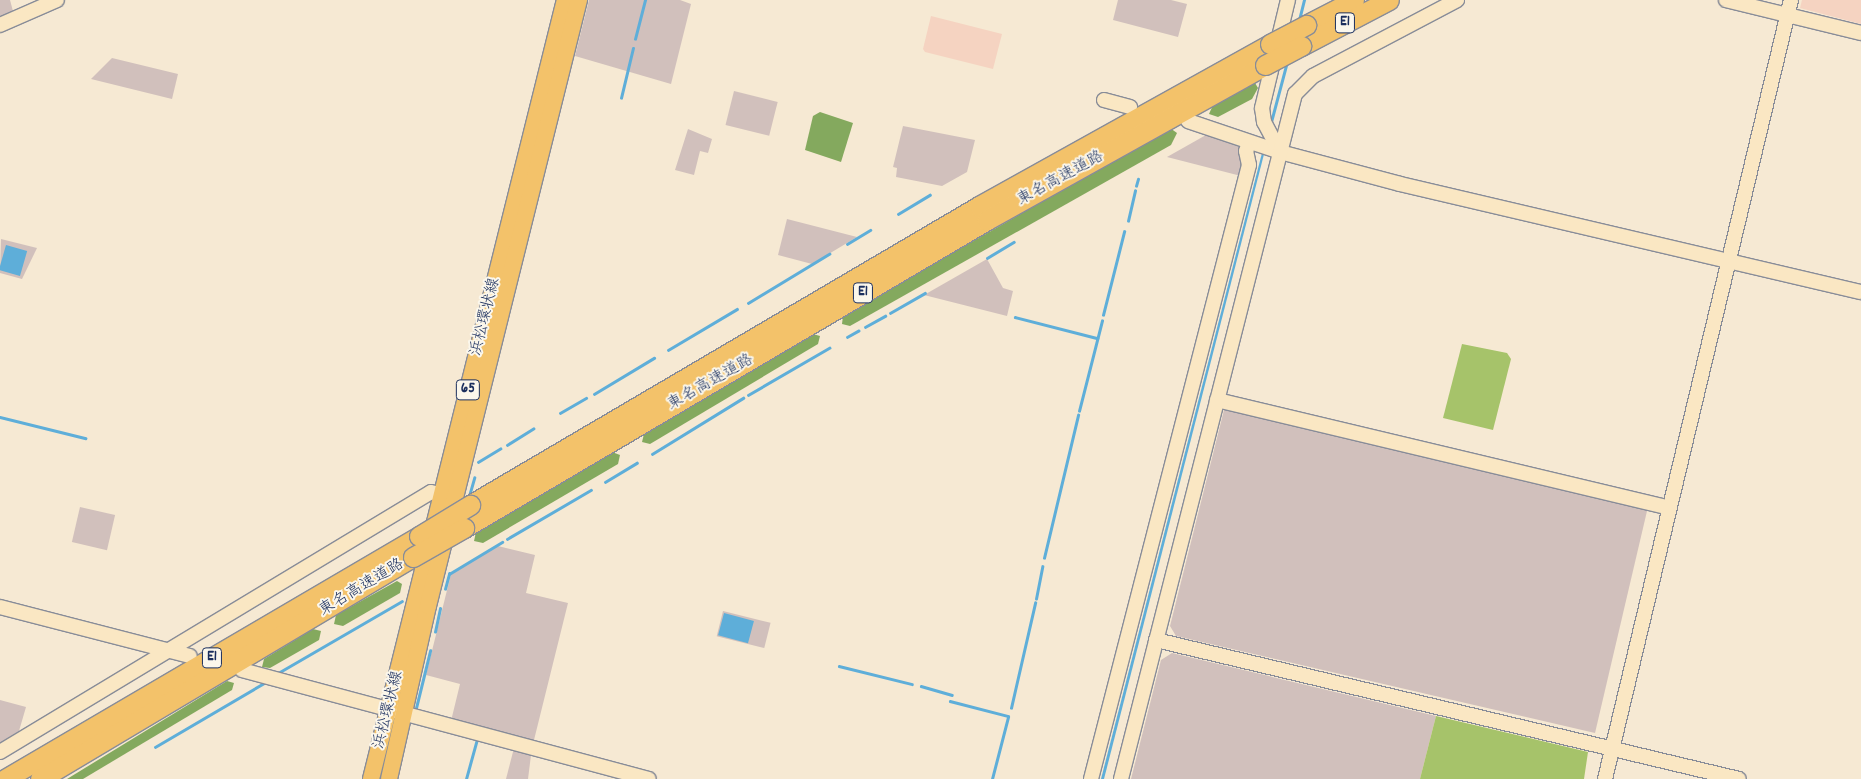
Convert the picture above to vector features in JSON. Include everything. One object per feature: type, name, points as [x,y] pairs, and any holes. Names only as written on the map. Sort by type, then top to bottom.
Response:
[{"type":"highway","name":"東名高速道路","points":[[6,779],[979,206],[1270,44],[1354,0]]},
{"type":"highway","name":"東名高速道路","points":[[40,779],[987,220],[1265,65],[1389,0]]},
{"type":"highway","points":[[48,779],[131,726]]},
{"type":"main road","name":"浜松環状線","points":[[389,779],[396,711],[442,495],[565,0]]},
{"type":"main road","name":"浜松環状線","points":[[372,779],[396,711],[579,0]]},
{"type":"street","points":[[0,25],[57,0]]},
{"type":"street","points":[[1121,779],[1217,400],[1266,146],[1263,100],[1288,0]]},
{"type":"street","points":[[1091,779],[1249,165],[1246,151],[1266,146],[1306,81],[1457,0]]},
{"type":"street","points":[[1726,0],[1861,32]]},
{"type":"street","points":[[1605,779],[1791,0]]},
{"type":"street","points":[[1104,100],[1130,107]]},
{"type":"street","points":[[1188,121],[1266,146],[1727,262],[1861,292]]},
{"type":"street","points":[[1217,400],[1669,508]]},
{"type":"street","points":[[0,752],[431,492],[442,495]]},
{"type":"street","points":[[0,607],[190,656]]},
{"type":"street","points":[[1156,640],[1739,779]]},
{"type":"street","points":[[242,670],[649,779]]},
{"type":"shaded area","points":[[0,0],[10,0],[14,15],[0,20]]},
{"type":"shaded area","points":[[589,0],[680,0],[691,4],[671,84],[575,56]]},
{"type":"shaded area","points":[[1118,0],[1171,0],[1187,4],[1178,37],[1113,20]]},
{"type":"shaded area","points":[[1802,0],[1861,0],[1861,24],[1800,8]]},
{"type":"shaded area","points":[[931,16],[1002,34],[993,69],[925,52],[923,49]]},
{"type":"shaded area","points":[[112,58],[178,74],[172,99],[91,79]]},
{"type":"shaded area","points":[[734,91],[778,102],[769,136],[726,125]]},
{"type":"shaded area","points":[[903,126],[975,140],[967,172],[942,186],[896,177],[897,168],[893,167]]},
{"type":"shaded area","points":[[688,129],[712,139],[708,153],[700,151],[694,175],[675,170]]},
{"type":"shaded area","points":[[1206,135],[1240,147],[1243,158],[1241,176],[1167,157]]},
{"type":"shaded area","points":[[787,219],[857,237],[812,264],[778,255]]},
{"type":"shaded area","points":[[1,239],[37,248],[22,279],[0,273]]},
{"type":"shaded area","points":[[987,259],[1003,288],[1013,291],[1007,316],[924,295]]},
{"type":"shaded area","points":[[1228,408],[1645,507],[1647,511],[1595,733],[1176,636],[1170,626],[1224,410]]},
{"type":"shaded area","points":[[80,507],[115,515],[107,550],[72,542]]},
{"type":"shaded area","points":[[498,546],[535,555],[526,593],[568,603],[534,740],[531,742],[451,721],[460,684],[426,675],[451,574]]},
{"type":"shaded area","points":[[723,611],[771,623],[764,648],[717,636]]},
{"type":"shaded area","points":[[1172,653],[1436,716],[1420,779],[1131,779],[1161,660]]},
{"type":"shaded area","points":[[0,700],[26,707],[19,731],[0,743]]},
{"type":"shaded area","points":[[514,748],[531,755],[528,779],[506,779]]},
{"type":"green space","points":[[1255,83],[1258,88],[1252,99],[1218,117],[1209,114],[1213,105]]},
{"type":"green space","points":[[820,112],[853,123],[841,162],[805,150],[813,116]]},
{"type":"green space","points":[[1170,128],[1177,133],[1171,145],[850,326],[842,324],[843,316]]},
{"type":"green space","points":[[813,334],[820,336],[818,344],[650,444],[642,442],[644,434]]},
{"type":"green space","points":[[1462,344],[1507,353],[1511,359],[1493,430],[1443,418]]},
{"type":"green space","points":[[612,452],[620,455],[618,464],[483,543],[474,541],[476,532]]},
{"type":"green space","points":[[397,581],[402,584],[400,593],[343,626],[334,624],[336,615]]},
{"type":"green space","points":[[313,629],[321,631],[319,640],[270,668],[262,667],[264,659]]},
{"type":"green space","points":[[227,681],[234,683],[232,690],[83,779],[67,779]]},
{"type":"green space","points":[[1436,716],[1588,752],[1584,779],[1420,779]]},
{"type":"water","points":[[1271,118],[1273,119],[1104,779],[1101,779]]},
{"type":"water","points":[[6,245],[27,251],[20,276],[0,270]]},
{"type":"water","points":[[724,613],[754,621],[748,643],[718,635]]},
{"type":"waterway","points":[[635,39],[645,0]]},
{"type":"waterway","points":[[1299,20],[1304,0]]},
{"type":"waterway","points":[[621,98],[633,48]]},
{"type":"waterway","points":[[1271,122],[1287,62]]},
{"type":"waterway","points":[[1136,186],[1138,179]]},
{"type":"waterway","points":[[1128,221],[1135,191]]},
{"type":"waterway","points":[[898,214],[930,195]]},
{"type":"waterway","points":[[847,244],[870,230]]},
{"type":"waterway","points":[[1103,315],[1124,232]]},
{"type":"waterway","points":[[987,258],[1014,242]]},
{"type":"waterway","points":[[748,303],[829,254]]},
{"type":"waterway","points":[[890,313],[925,293]]},
{"type":"waterway","points":[[668,350],[737,309]]},
{"type":"waterway","points":[[865,327],[885,316]]},
{"type":"waterway","points":[[1015,317],[1097,338]]},
{"type":"waterway","points":[[1079,411],[1102,321]]},
{"type":"waterway","points":[[847,337],[858,331]]},
{"type":"waterway","points":[[748,395],[829,348]]},
{"type":"waterway","points":[[594,394],[654,358]]},
{"type":"waterway","points":[[560,413],[586,398]]},
{"type":"waterway","points":[[652,454],[743,398]]},
{"type":"waterway","points":[[1044,558],[1078,415]]},
{"type":"waterway","points":[[0,417],[85,438]]},
{"type":"waterway","points":[[507,445],[533,429]]},
{"type":"waterway","points":[[478,462],[500,449]]},
{"type":"waterway","points":[[605,482],[637,463]]},
{"type":"waterway","points":[[469,496],[474,478]]},
{"type":"waterway","points":[[507,539],[591,490]]},
{"type":"waterway","points":[[449,574],[502,542]]},
{"type":"waterway","points":[[1036,599],[1042,567]]},
{"type":"waterway","points":[[445,589],[449,574]]},
{"type":"waterway","points":[[278,673],[402,601]]},
{"type":"waterway","points":[[1011,708],[1035,603]]},
{"type":"waterway","points":[[435,632],[440,609]]},
{"type":"waterway","points":[[416,708],[430,651]]},
{"type":"waterway","points":[[839,666],[912,684]]},
{"type":"waterway","points":[[155,747],[266,682]]},
{"type":"waterway","points":[[921,686],[952,695]]},
{"type":"waterway","points":[[950,701],[1008,716]]},
{"type":"waterway","points":[[992,779],[1008,717]]},
{"type":"waterway","points":[[466,779],[477,739]]}]
